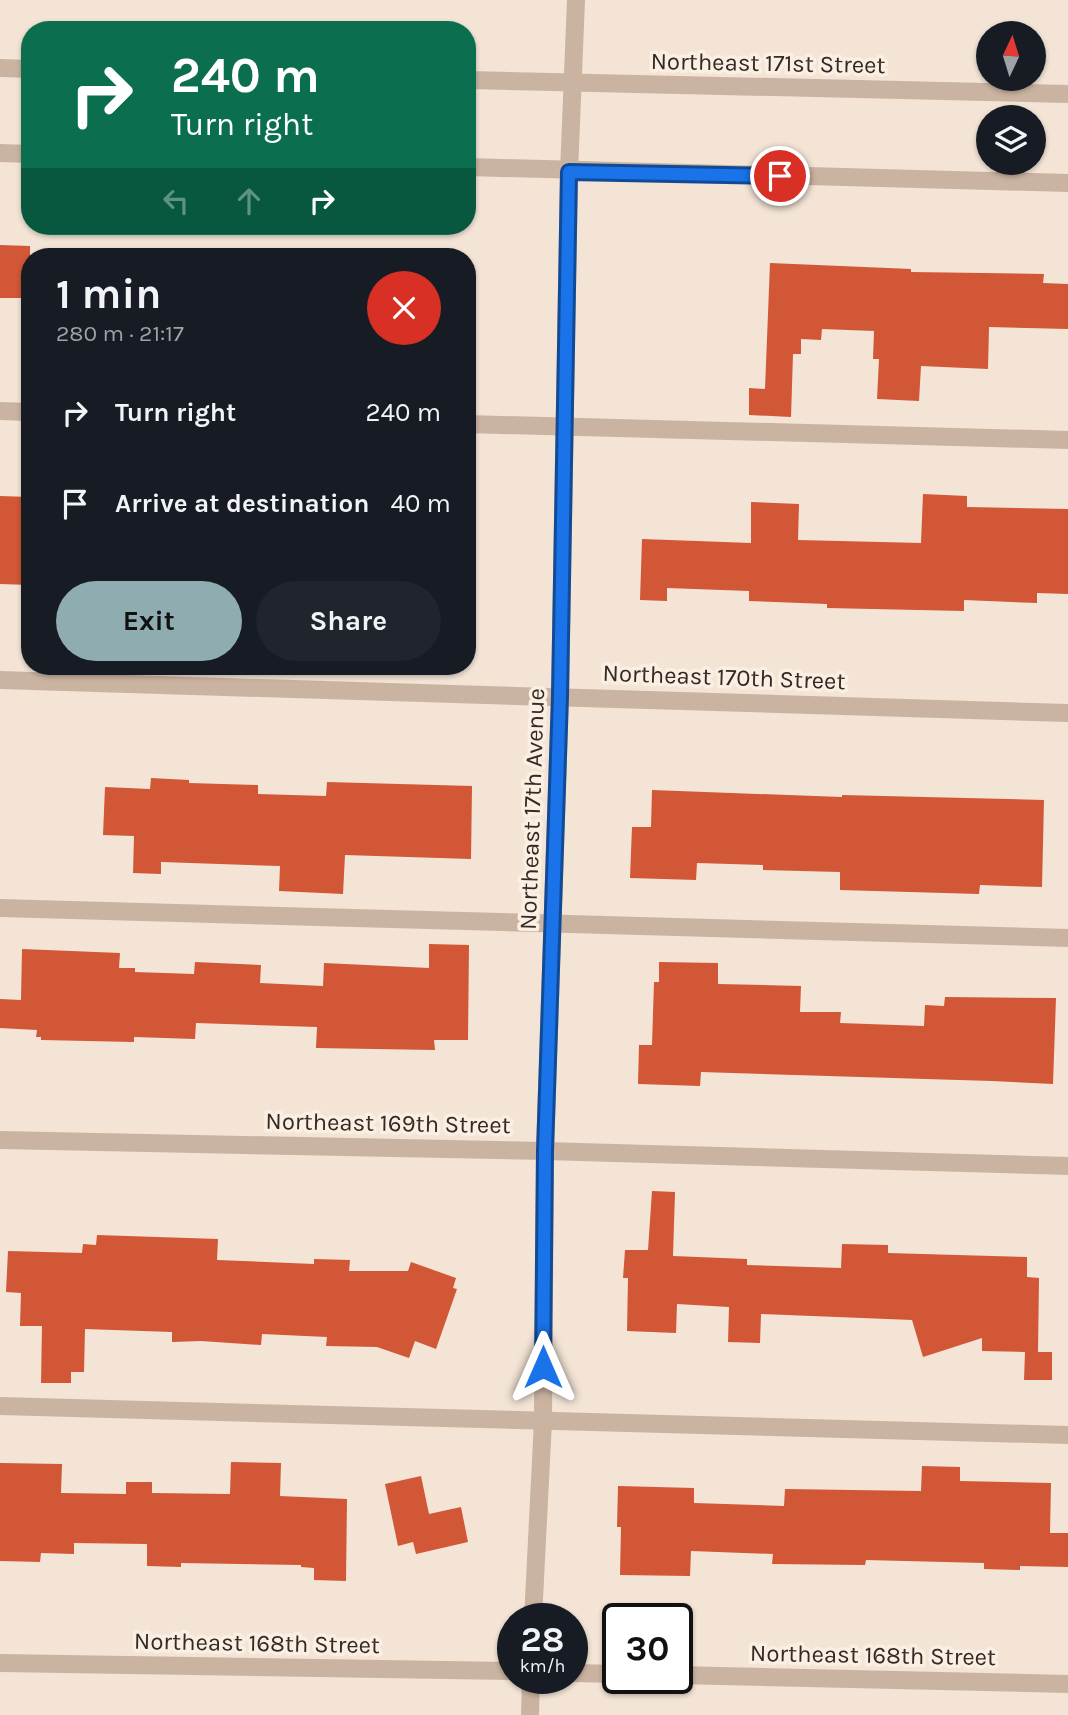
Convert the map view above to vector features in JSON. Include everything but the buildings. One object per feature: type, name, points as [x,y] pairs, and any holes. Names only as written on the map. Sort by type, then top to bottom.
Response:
[{"type":"street","name":"Northeast 17th Avenue","points":[[534,1603],[543,1421],[545,1151],[560,696],[569,172],[576,0]]},
{"type":"street","points":[[0,68],[21,69]]},
{"type":"street","name":"Northeast 171st Street","points":[[476,80],[1068,94]]},
{"type":"street","points":[[0,153],[21,154]]},
{"type":"street","points":[[476,167],[569,172],[1068,183]]},
{"type":"street","points":[[0,411],[21,412]]},
{"type":"street","points":[[476,424],[1068,440]]},
{"type":"street","name":"Northeast 170th Street","points":[[0,680],[1068,713]]},
{"type":"street","points":[[0,908],[1068,938]]},
{"type":"street","name":"Northeast 169th Street","points":[[0,1140],[545,1151],[1068,1166]]},
{"type":"street","points":[[0,1406],[1068,1435]]},
{"type":"street","name":"Northeast 168th Street","points":[[0,1663],[497,1671]]},
{"type":"street","name":"Northeast 168th Street","points":[[693,1675],[1068,1684]]},
{"type":"street","points":[[530,1715],[531,1694]]},
{"type":"route","points":[[543,1367],[545,1151],[560,696],[569,172],[780,176]]}]
